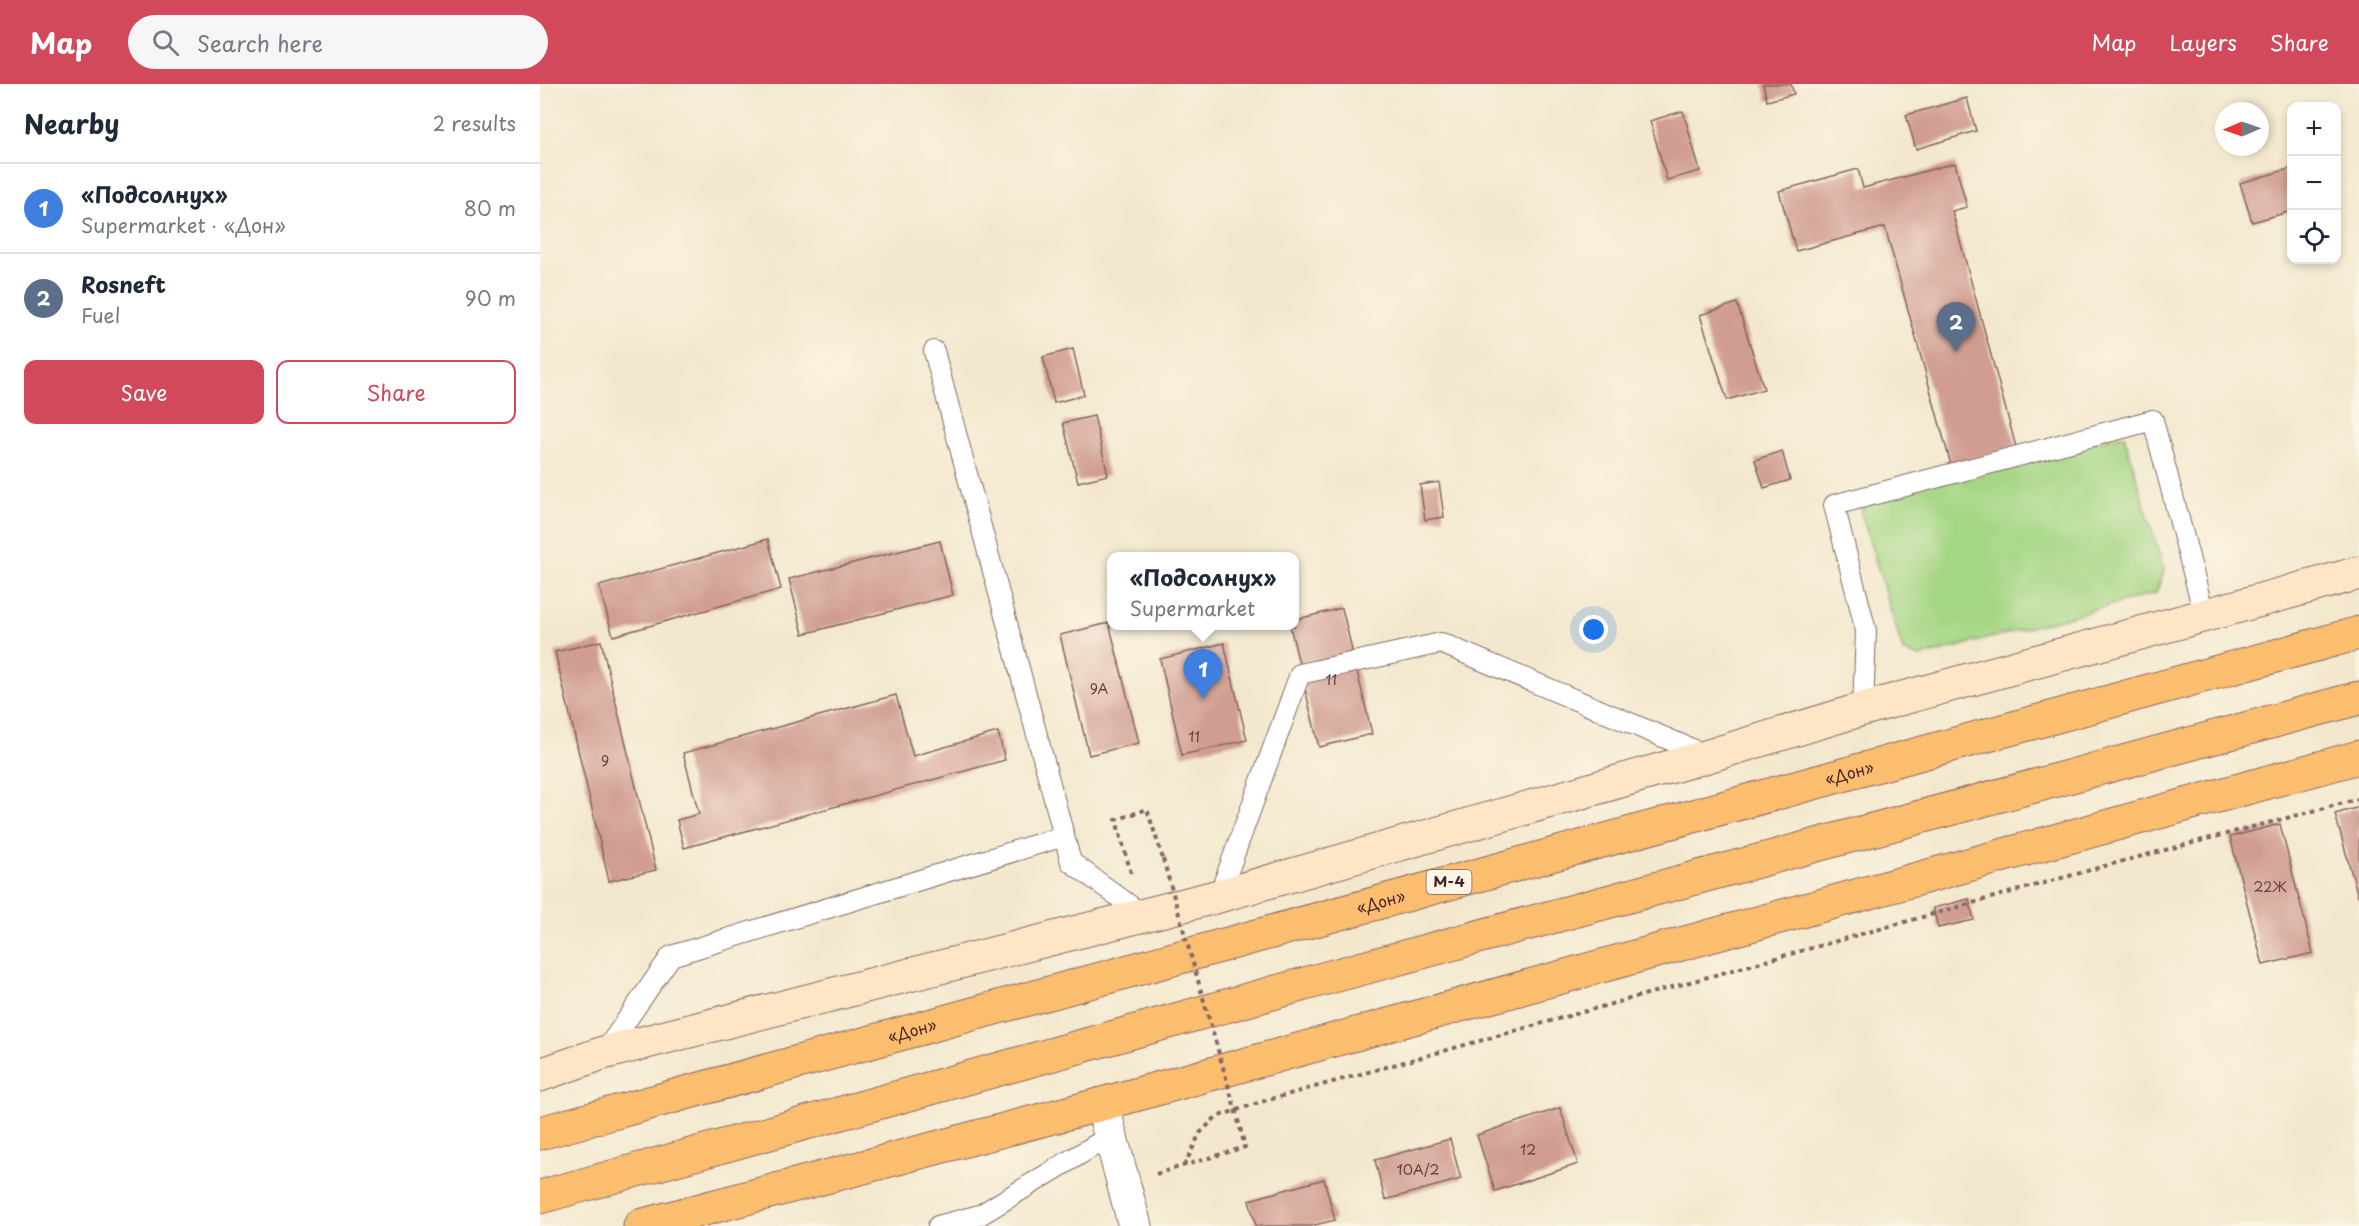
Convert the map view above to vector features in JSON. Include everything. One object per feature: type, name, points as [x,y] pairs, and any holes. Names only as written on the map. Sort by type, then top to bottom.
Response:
[{"type":"highway","name":"«Дон»","points":[[540,1133],[2359,633]]},
{"type":"highway","points":[[540,1197],[1319,980],[2359,698]]},
{"type":"highway","points":[[640,1226],[689,1220],[2359,757]]},
{"type":"main road","points":[[540,1075],[603,1053],[1143,915],[1222,888],[1708,756],[1863,709],[2359,573]]},
{"type":"street","points":[[1102,1104],[1135,1226]]},
{"type":"lane","points":[[934,351],[1071,862],[1143,915]]},
{"type":"lane","points":[[1863,709],[1866,631],[1834,505],[2153,420],[2204,614]]},
{"type":"lane","points":[[1222,888],[1300,674],[1442,643],[1708,756]]},
{"type":"lane","points":[[603,1053],[671,956],[1064,836]]},
{"type":"lane","points":[[938,1226],[980,1215],[1110,1136]]},
{"type":"path","points":[[1184,1166],[1200,1133],[1216,1117],[1261,1102],[2112,864],[2359,799]]},
{"type":"path","points":[[1122,1184],[1245,1147],[1147,809],[1116,820],[1132,876]]},
{"type":"path","points":[[1171,891],[1222,888]]},
{"type":"green space","points":[[2124,435],[2164,571],[2156,593],[1920,657],[1903,652],[1861,512],[1871,493]]},
{"type":"building","points":[[1763,84],[1791,84],[1794,94],[1767,101]]},
{"type":"building","points":[[1967,98],[1976,131],[1916,149],[1906,115]]},
{"type":"building","points":[[1683,111],[1700,171],[1667,180],[1650,121]]},
{"type":"building","points":[[1955,163],[1967,207],[1952,211],[2016,447],[1951,465],[1885,227],[1796,251],[1779,191],[1858,169],[1863,188]]},
{"type":"building","points":[[2287,169],[2287,212],[2252,222],[2240,183]]},
{"type":"building","points":[[1737,303],[1764,389],[1727,400],[1700,315]]},
{"type":"building","points":[[1073,349],[1084,395],[1054,403],[1043,357]]},
{"type":"building","points":[[1094,416],[1108,475],[1078,482],[1063,423]]},
{"type":"building","points":[[1782,451],[1790,480],[1764,488],[1755,460]]},
{"type":"building","points":[[1439,482],[1444,517],[1425,520],[1420,485]]},
{"type":"building","points":[[768,539],[781,589],[613,636],[599,586]]},
{"type":"building","points":[[940,541],[953,595],[803,634],[789,579]]},
{"type":"building","points":[[1342,608],[1372,734],[1319,747],[1291,630],[1299,630],[1299,619]]},
{"type":"building","points":[[1107,623],[1107,630],[1111,630],[1139,743],[1089,755],[1060,635]]},
{"type":"building","points":[[601,641],[656,870],[609,881],[555,652]]},
{"type":"building","points":[[1224,643],[1247,740],[1182,755],[1160,659]]},
{"type":"building","points":[[896,695],[913,756],[998,732],[1005,760],[684,848],[677,820],[699,814],[683,753]]},
{"type":"building","points":[[2359,807],[2359,896],[2358,896],[2335,814]]},
{"type":"building","points":[[2280,824],[2313,953],[2263,965],[2230,837]]},
{"type":"building","points":[[1969,899],[1974,920],[1938,928],[1933,908]]},
{"type":"building","points":[[1560,1108],[1578,1164],[1495,1191],[1477,1135]]},
{"type":"building","points":[[1450,1139],[1461,1179],[1385,1200],[1375,1160]]},
{"type":"building","points":[[1324,1179],[1335,1220],[1311,1226],[1256,1226],[1249,1200]]},
{"type":"place","name":"Rosneft","points":[[1956,352]]},
{"type":"place","name":"«Подсолнух»","points":[[1203,699]]}]
